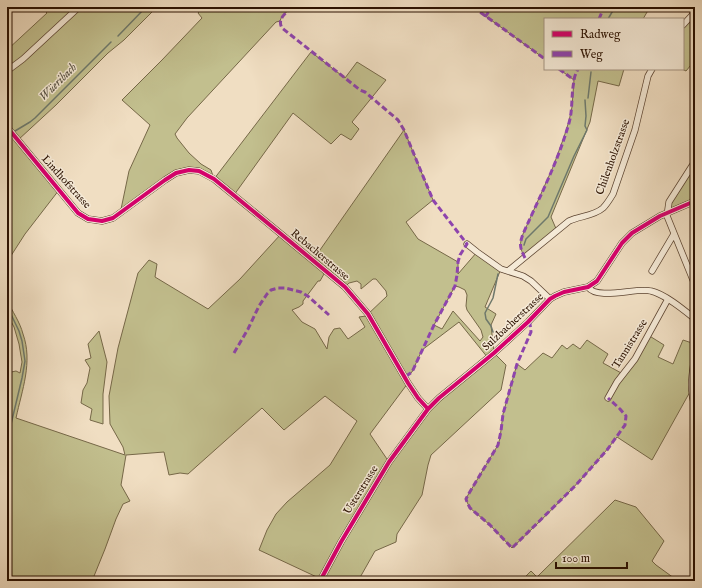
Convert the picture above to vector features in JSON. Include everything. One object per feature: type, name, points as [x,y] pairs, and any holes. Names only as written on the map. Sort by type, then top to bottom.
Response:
[{"type":"street","points":[[7,71],[23,59],[79,7]]},
{"type":"street","points":[[684,24],[695,12]]},
{"type":"street","name":"Chilenholzstrasse","points":[[508,271],[569,221],[598,212],[608,202],[613,194],[635,130],[648,76],[651,70]]},
{"type":"street","name":"Lindhofstrasse","points":[[7,127],[78,213],[88,219],[102,221],[113,218],[176,173],[189,170],[199,171],[206,174]]},
{"type":"street","points":[[695,161],[669,202],[667,213],[674,234],[694,280],[695,286]]},
{"type":"street","name":"Rebacherstrasse","points":[[206,174],[240,200],[345,287],[368,314],[426,411]]},
{"type":"street","points":[[695,201],[640,227],[628,236],[601,275],[588,287],[594,292],[605,293],[650,290],[668,299],[695,319]]},
{"type":"street","points":[[652,271],[674,234]]},
{"type":"street","points":[[466,244],[501,269],[523,276],[531,281],[550,299]]},
{"type":"street","name":"Sulzbacherstrasse","points":[[426,411],[439,398],[494,353],[528,322],[550,299],[564,292],[588,287]]},
{"type":"street","name":"Tannistrasse","points":[[608,398],[617,382],[635,359],[668,299]]},
{"type":"street","points":[[695,356],[691,389],[695,406]]},
{"type":"street","name":"Usterstrasse","points":[[320,581],[341,542],[389,462],[426,411]]},
{"type":"shaded area","points":[[41,7],[157,7],[18,140],[59,190],[25,234],[7,262],[7,50],[47,13]]},
{"type":"shaded area","points":[[203,7],[292,7],[282,16],[280,21],[276,22],[187,118],[175,134],[189,153],[201,164],[211,170],[214,179],[311,52],[345,78],[357,62],[386,80],[352,122],[359,129],[351,140],[341,134],[331,144],[293,113],[234,195],[199,171],[176,173],[120,214],[129,171],[150,125],[122,100],[202,18],[198,13]]},
{"type":"shaded area","points":[[473,7],[650,7],[644,18],[544,18],[544,58]]},
{"type":"shaded area","points":[[695,12],[695,67],[691,65],[686,71],[684,70],[684,24]]},
{"type":"shaded area","points":[[560,70],[624,70],[619,86],[598,81],[590,122],[551,217],[557,231],[525,258],[521,246],[523,234],[553,167],[564,137],[572,107],[574,80]]},
{"type":"shaded area","points":[[404,130],[433,200],[406,222],[418,239],[458,262],[458,274],[477,252],[501,269],[485,307],[496,314],[491,325],[494,353],[506,365],[501,390],[431,455],[422,495],[397,534],[396,542],[375,551],[358,581],[320,581],[321,579],[259,550],[267,530],[276,514],[287,502],[330,465],[357,421],[325,396],[284,430],[262,408],[188,474],[180,473],[169,475],[164,452],[126,455],[121,485],[130,501],[123,504],[92,581],[7,581],[7,373],[16,371],[20,373],[22,362],[14,327],[7,314],[7,300],[22,330],[27,355],[26,376],[16,418],[125,455],[123,447],[110,424],[109,396],[118,348],[138,273],[149,260],[157,264],[155,277],[208,309],[240,279],[281,234],[313,260]],"holes":[[[326,271],[346,286],[349,283],[357,281],[361,284],[361,289],[373,279],[376,279],[386,291],[387,296],[366,316],[359,317],[365,327],[348,339],[340,328],[334,329],[329,337],[327,349],[315,329],[302,322],[292,310],[303,304],[303,301],[318,281],[320,281]],[[455,286],[465,290],[467,295],[467,310],[481,330],[483,337],[480,341],[453,311],[442,329],[434,325]],[[459,322],[488,358],[421,418],[389,462],[370,434],[408,383],[405,377],[412,372],[422,350]]]},
{"type":"shaded area","points":[[695,161],[695,201],[667,213],[668,209]]},
{"type":"shaded area","points":[[99,331],[107,362],[103,394],[103,424],[90,420],[92,409],[81,403],[83,390],[87,383],[90,368],[85,360],[91,358],[88,344]]},
{"type":"shaded area","points":[[648,335],[664,345],[658,357],[673,364],[683,340],[695,344],[695,406],[691,390],[652,460],[617,437],[580,480],[512,548],[490,525],[470,508],[466,499],[498,445],[503,414],[517,364],[525,370],[543,353],[552,358],[562,345],[567,349],[573,344],[580,349],[587,340],[608,354],[603,363],[623,374]]},
{"type":"shaded area","points":[[615,500],[636,507],[664,541],[652,561],[678,581],[521,581],[531,571],[537,577]]},
{"type":"waterway","name":"Wüeribach","points":[[118,36],[146,7]]},
{"type":"waterway","points":[[609,18],[615,7]]},
{"type":"waterway","name":"Wüeribach","points":[[15,131],[35,118],[111,42]]},
{"type":"waterway","points":[[588,98],[591,72]]},
{"type":"waterway","points":[[524,245],[526,239],[548,217],[574,156],[587,130],[585,126],[585,100]]},
{"type":"waterway","points":[[493,332],[486,319],[485,313],[493,298],[498,274]]},
{"type":"waterway","name":"Wüeribach","points":[[7,306],[19,331],[25,361],[7,441]]},
{"type":"marked path","points":[[292,7],[281,19],[280,22],[282,28],[360,90],[365,92],[398,120],[404,130],[433,200],[467,244],[460,255],[455,286],[434,325],[412,372],[405,377]]},
{"type":"marked path","points":[[473,7],[544,58]]},
{"type":"marked path","points":[[485,17],[492,7]]},
{"type":"marked path","points":[[599,18],[604,7]]},
{"type":"marked path","points":[[560,70],[574,80]]},
{"type":"marked path","points":[[525,258],[521,246],[523,234],[554,166],[565,137],[572,107],[574,78],[578,70]]},
{"type":"marked path","points":[[234,353],[259,306],[271,290],[285,288],[301,292],[309,297],[329,315]]},
{"type":"marked path","points":[[528,322],[530,324],[531,332],[517,364],[503,414],[498,445],[466,499],[470,508],[490,525],[512,548],[576,485],[607,450],[625,425],[626,416],[608,398]]},
{"type":"cycle path","points":[[7,127],[78,213],[88,219],[102,221],[113,218],[176,173],[189,170],[199,171],[214,179],[345,287],[368,314],[408,383],[418,398],[428,409]]},
{"type":"cycle path","points":[[320,581],[341,542],[389,462],[428,409],[439,398],[494,353],[528,322],[550,299],[564,292],[588,287],[597,281],[622,243],[632,233],[660,216],[695,201]]}]
